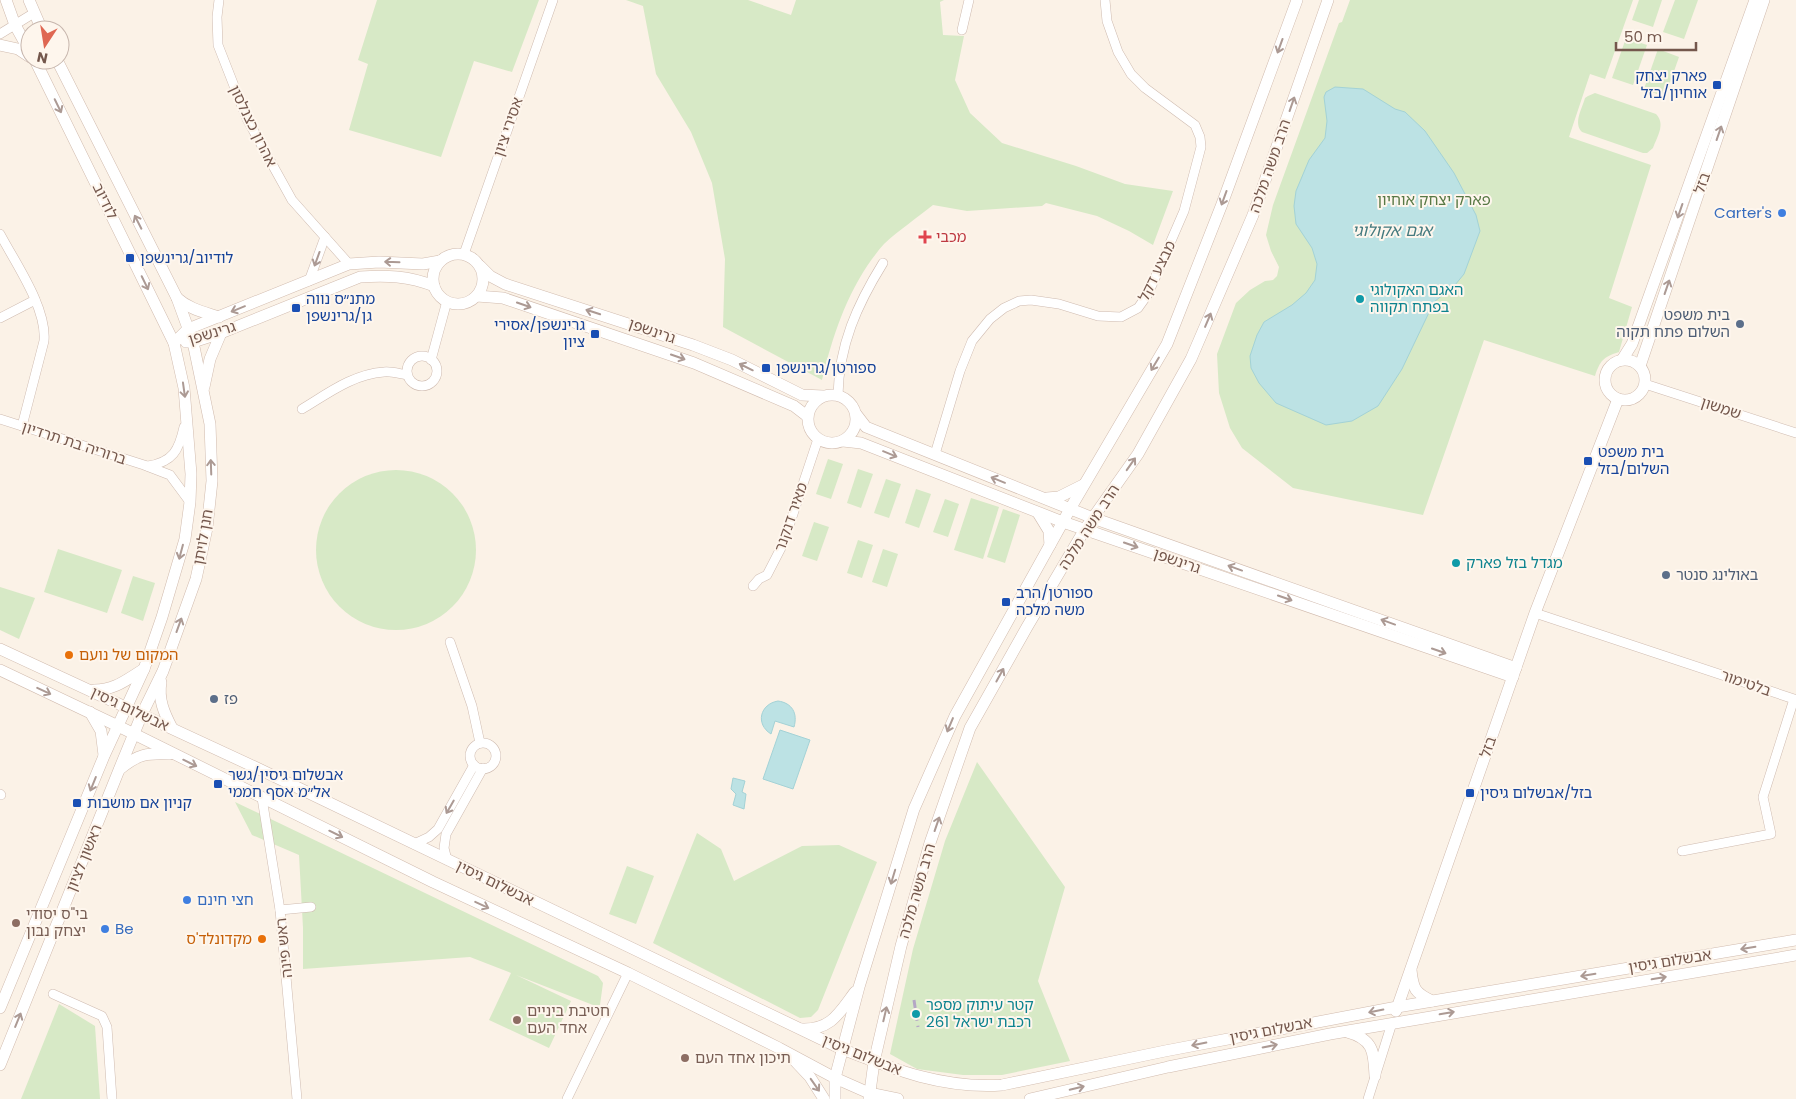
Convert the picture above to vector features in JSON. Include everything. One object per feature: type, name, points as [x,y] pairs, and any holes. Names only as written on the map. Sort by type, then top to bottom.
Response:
[{"type":"street","points":[[6,0],[20,33]]},
{"type":"street","points":[[30,0],[37,20]]},
{"type":"street","name":"אהרון כצנלסון","points":[[219,0],[217,17],[218,45],[247,119],[292,200],[349,264]]},
{"type":"street","name":"אסירי ציון","points":[[464,254],[553,0]]},
{"type":"street","points":[[962,30],[969,0]]},
{"type":"street","name":"מבצע דקל","points":[[935,454],[960,371],[972,341],[990,319],[1004,308],[1019,301],[1031,300],[1059,304],[1098,316],[1120,317],[1138,308],[1148,294],[1184,211],[1202,147],[1200,137],[1195,125],[1145,88],[1130,74],[1118,52],[1107,20],[1104,0]]},
{"type":"street","name":"הרב משה מלכה","points":[[835,1099],[835,1078],[858,987],[914,809],[955,716],[1070,509],[1167,344],[1222,204],[1296,0]]},
{"type":"street","name":"הרב משה מלכה","points":[[869,1096],[874,1062],[901,946],[930,843],[970,728],[1085,529],[1138,454],[1191,359],[1253,215],[1328,0]]},
{"type":"street","name":"בזל","points":[[1622,360],[1632,344],[1755,0]]},
{"type":"street","name":"בזל","points":[[1640,366],[1764,0]]},
{"type":"street","points":[[0,34],[34,13]]},
{"type":"street","points":[[0,45],[20,50]]},
{"type":"street","name":"לודיוב","points":[[38,70],[174,342]]},
{"type":"street","name":"לודיוב","points":[[62,70],[177,298],[188,329]]},
{"type":"street","points":[[0,234],[43,319],[44,336],[22,426]]},
{"type":"street","points":[[309,281],[325,237]]},
{"type":"street","points":[[464,254],[474,259],[480,266],[483,274],[483,283],[481,290],[476,296],[464,303],[456,304],[447,301],[438,294],[434,286],[433,277],[440,261],[447,256],[464,254]]},
{"type":"street","name":"גרינשפן","points":[[174,342],[188,329],[349,264],[379,262],[423,264],[440,261]]},
{"type":"street","points":[[838,395],[838,373],[852,321],[863,296],[883,263]]},
{"type":"street","name":"גרינשפן","points":[[480,266],[490,276],[505,284],[693,345],[732,360],[802,394],[823,396]]},
{"type":"street","name":"גרינשפן","points":[[174,342],[193,342],[221,333],[360,277],[384,275],[407,277],[434,286]]},
{"type":"street","name":"גרינשפן","points":[[476,296],[503,298],[694,363],[794,406],[807,416]]},
{"type":"street","points":[[177,298],[198,311],[219,317]]},
{"type":"street","points":[[0,318],[35,300]]},
{"type":"street","points":[[431,360],[447,301]]},
{"type":"street","name":"חנן לויתן","points":[[134,735],[163,671],[196,579],[207,528],[211,472],[210,424],[193,342],[188,329]]},
{"type":"street","points":[[203,394],[210,359],[221,333]]},
{"type":"street","name":"חנן לויתן","points":[[127,707],[144,669],[176,572],[185,539],[190,502],[191,474],[187,414],[184,388],[174,342]]},
{"type":"street","points":[[422,356],[431,360],[436,366],[435,376],[429,384],[424,386],[414,384],[407,374],[408,364],[416,357],[422,356]]},
{"type":"street","points":[[1629,360],[1640,366],[1646,378],[1646,384],[1644,390],[1635,398],[1624,401],[1608,391],[1605,379],[1610,367],[1615,362],[1629,360]]},
{"type":"street","points":[[302,409],[365,374],[385,372],[407,374]]},
{"type":"street","name":"שמשון","points":[[1646,384],[1796,433]]},
{"type":"street","points":[[856,414],[856,424],[852,434],[843,441],[835,443],[826,443],[812,434],[807,416],[812,404],[823,396],[838,395],[848,400],[866,427],[1070,509]]},
{"type":"street","name":"בזל","points":[[1368,1099],[1397,1007],[1515,672],[1618,399]]},
{"type":"street","points":[[148,466],[162,464],[173,455],[181,444],[187,414]]},
{"type":"street","name":"ברוריה בת תרדיון","points":[[0,419],[148,466],[170,475],[190,502]]},
{"type":"street","name":"מאיר דנקנר","points":[[753,586],[759,579],[767,575],[783,544],[818,439]]},
{"type":"street","name":"גרינשפן","points":[[843,441],[861,443],[1063,522],[1515,672]]},
{"type":"street","points":[[1044,498],[1057,498],[1084,485]]},
{"type":"street","points":[[1108,497],[1105,504],[1105,512],[1111,524]]},
{"type":"street","name":"גרינשפן","points":[[1070,509],[1515,672]]},
{"type":"street","points":[[1038,513],[1049,531],[1050,545]]},
{"type":"street","points":[[1072,551],[1090,539],[1110,538]]},
{"type":"street","name":"בלטימור","points":[[1536,614],[1794,699],[1763,797],[1771,834],[1682,851]]},
{"type":"street","points":[[450,642],[472,706],[480,743]]},
{"type":"street","name":"אבשלום גיסין","points":[[0,649],[172,728],[842,1049],[916,1076],[960,1085],[1002,1085],[1165,1051],[1397,1007],[1796,940]]},
{"type":"street","points":[[90,690],[106,690],[116,687],[144,669]]},
{"type":"street","name":"אבשלום גיסין","points":[[0,670],[90,712],[433,882],[628,973],[869,1096],[898,1099]]},
{"type":"street","points":[[163,671],[160,692],[162,706],[172,728]]},
{"type":"street","name":"ראשון לציון","points":[[0,1008],[104,756],[127,707]]},
{"type":"street","points":[[90,712],[101,731],[104,756]]},
{"type":"street","name":"ראשון לציון","points":[[0,1065],[134,735]]},
{"type":"street","points":[[480,743],[492,746],[496,754],[494,763],[491,766],[478,767],[472,761],[471,752],[473,748],[480,743]]},
{"type":"street","points":[[119,770],[132,759],[145,754],[172,754]]},
{"type":"street","points":[[414,844],[429,837],[438,829],[478,767]]},
{"type":"street","points":[[447,860],[444,848],[446,834],[478,767]]},
{"type":"street","name":"ראש פינה","points":[[262,798],[280,910],[297,1099]]},
{"type":"street","points":[[280,910],[311,907]]},
{"type":"street","name":"אבשלום גיסין","points":[[1030,1099],[1168,1067],[1392,1023],[1796,955]]},
{"type":"street","points":[[1411,967],[1412,980],[1416,991],[1432,1001]]},
{"type":"street","points":[[568,1099],[628,973]]},
{"type":"street","points":[[799,1029],[814,1030],[826,1026],[834,1020],[858,987]]},
{"type":"street","points":[[53,994],[102,1016],[107,1027],[112,1099]]},
{"type":"street","points":[[1345,1032],[1364,1038],[1368,1043],[1374,1060],[1375,1076]]},
{"type":"street","points":[[778,1048],[810,1077],[824,1099]]},
{"type":"green space","points":[[377,0],[539,0],[512,72],[474,61],[441,157],[349,130],[368,64],[358,60]]},
{"type":"green space","points":[[626,0],[748,0],[791,15],[796,0],[944,0],[940,2],[943,35],[964,36],[955,80],[970,113],[1002,143],[1076,166],[1125,184],[1173,191],[1153,245],[1097,216],[1046,203],[1042,206],[967,211],[933,205],[884,244],[863,273],[841,317],[830,348],[822,380],[723,327],[725,259],[712,183],[691,132],[656,74],[643,6]]},
{"type":"green space","name":"פארק יצחק אוחיון","points":[[1350,0],[1633,0],[1605,79],[1590,74],[1569,137],[1651,165],[1609,298],[1632,307],[1619,352],[1603,360],[1595,376],[1484,340],[1423,515],[1293,488],[1242,448],[1230,428],[1219,393],[1217,354],[1236,303],[1250,290],[1265,281],[1273,280],[1277,276],[1279,267],[1266,235],[1273,205],[1339,23],[1342,22]]},
{"type":"green space","points":[[1639,0],[1662,0],[1653,27],[1632,20]]},
{"type":"green space","points":[[1675,0],[1698,0],[1684,39],[1663,32]]},
{"type":"green space","points":[[1626,38],[1647,45],[1633,85],[1612,78]]},
{"type":"green space","points":[[1658,49],[1679,57],[1665,97],[1644,89]]},
{"type":"green space","points":[[1595,93],[1656,114],[1659,118],[1660,126],[1653,148],[1647,153],[1643,153],[1582,132],[1578,124],[1580,111],[1585,98]]},
{"type":"green space","points":[[828,459],[843,464],[831,499],[816,494]]},
{"type":"green space","points":[[858,469],[873,474],[861,508],[847,503]]},
{"type":"green space","points":[[388,470],[404,470],[434,479],[453,493],[470,519],[475,534],[475,566],[470,581],[453,607],[434,621],[419,627],[404,630],[388,630],[358,621],[334,601],[325,588],[319,573],[316,558],[316,542],[325,512],[345,488],[358,479],[373,473]]},
{"type":"green space","points":[[886,479],[901,484],[889,518],[874,513]]},
{"type":"green space","points":[[916,489],[931,494],[919,528],[905,523]]},
{"type":"green space","points":[[971,498],[999,507],[983,559],[954,550]]},
{"type":"green space","points":[[945,499],[959,504],[948,537],[933,532]]},
{"type":"green space","points":[[1003,509],[1020,515],[1005,563],[987,557]]},
{"type":"green space","points":[[814,522],[829,527],[817,561],[802,556]]},
{"type":"green space","points":[[858,540],[873,545],[862,578],[847,573]]},
{"type":"green space","points":[[58,549],[122,570],[107,613],[44,592]]},
{"type":"green space","points":[[883,549],[898,554],[887,587],[872,582]]},
{"type":"green space","points":[[133,576],[155,583],[143,621],[121,613]]},
{"type":"green space","points":[[0,587],[35,598],[19,639],[0,630]]},
{"type":"green space","points":[[977,762],[1065,887],[1038,981],[1070,1061],[1002,1075],[963,1075],[917,1069],[890,1054],[913,949],[945,841]]},
{"type":"green space","points":[[235,802],[598,976],[603,983],[600,1005],[593,1005],[516,975],[571,1001],[549,1048],[489,1020],[511,973],[470,957],[303,969],[299,855],[252,835]]},
{"type":"green space","points":[[697,833],[721,849],[734,881],[802,846],[839,845],[877,862],[818,1010],[811,1017],[800,1018],[653,943]]},
{"type":"green space","points":[[627,866],[654,876],[636,924],[609,914]]},
{"type":"green space","points":[[59,1004],[95,1026],[100,1099],[21,1099]]},
{"type":"water","name":"אגם אקולוגי","points":[[1335,87],[1363,89],[1395,109],[1405,112],[1425,131],[1454,173],[1476,215],[1480,231],[1464,274],[1455,285],[1434,302],[1402,369],[1378,406],[1352,421],[1326,425],[1276,403],[1259,383],[1251,368],[1250,356],[1257,335],[1264,322],[1292,305],[1306,293],[1315,280],[1317,264],[1312,248],[1296,224],[1294,206],[1296,191],[1309,160],[1325,138],[1327,121],[1324,97],[1326,92]]},
{"type":"water","points":[[778,701],[787,704],[793,710],[795,717],[794,727],[775,721],[771,734],[763,725],[762,715],[767,706]]},
{"type":"water","points":[[780,730],[810,740],[793,789],[763,779]]},
{"type":"water","points":[[733,778],[745,781],[742,792],[746,794],[744,809],[733,805],[736,794],[731,789]]},
{"type":"railway","points":[[914,1000],[918,1027]]},
{"type":"place","name":"פארק יצחק אוחיון/בזל","points":[[1717,85]]},
{"type":"place","name":"Carter's","points":[[1782,213]]},
{"type":"place","name":"מכבי","points":[[925,237]]},
{"type":"place","name":"לודיוב/גרינשפן","points":[[130,258]]},
{"type":"place","name":"האגם האקולוגי בפתח תקווה","points":[[1360,299]]},
{"type":"place","name":"מתנ״ס נווה גן/גרינשפן","points":[[296,308]]},
{"type":"place","name":"בית משפט השלום פתח תקוה","points":[[1740,324]]},
{"type":"place","name":"גרינשפן/אסירי ציון","points":[[595,334]]},
{"type":"place","name":"ספורטן/גרינשפן","points":[[766,368]]},
{"type":"place","name":"בית משפט השלום/בזל","points":[[1588,461]]},
{"type":"place","name":"מגדל בזל פארק","points":[[1456,563]]},
{"type":"place","name":"באולינג סנטר","points":[[1666,575]]},
{"type":"place","name":"ספורטן/הרב משה מלכה","points":[[1006,602]]},
{"type":"place","name":"המקום של נועם","points":[[69,655]]},
{"type":"place","name":"פז","points":[[214,699]]},
{"type":"place","name":"אבשלום גיסין/גשר אל״מ אסף חממי","points":[[218,784]]},
{"type":"place","name":"בזל/אבשלום גיסין","points":[[1470,793]]},
{"type":"place","name":"קניון אם מושבות","points":[[77,803]]},
{"type":"place","name":"חצי חינם","points":[[187,900]]},
{"type":"place","name":"בי\"ס יסודי יצחק נבון","points":[[16,923]]},
{"type":"place","name":"Be","points":[[105,929]]},
{"type":"place","name":"מקדונלד'ס","points":[[262,939]]},
{"type":"place","name":"קטר עיתוק מספר 261 רכבת ישראל","points":[[916,1014]]},
{"type":"place","name":"חטיבת ביניים אחד העם","points":[[517,1020]]},
{"type":"place","name":"תיכון אחד העם","points":[[685,1058]]}]
